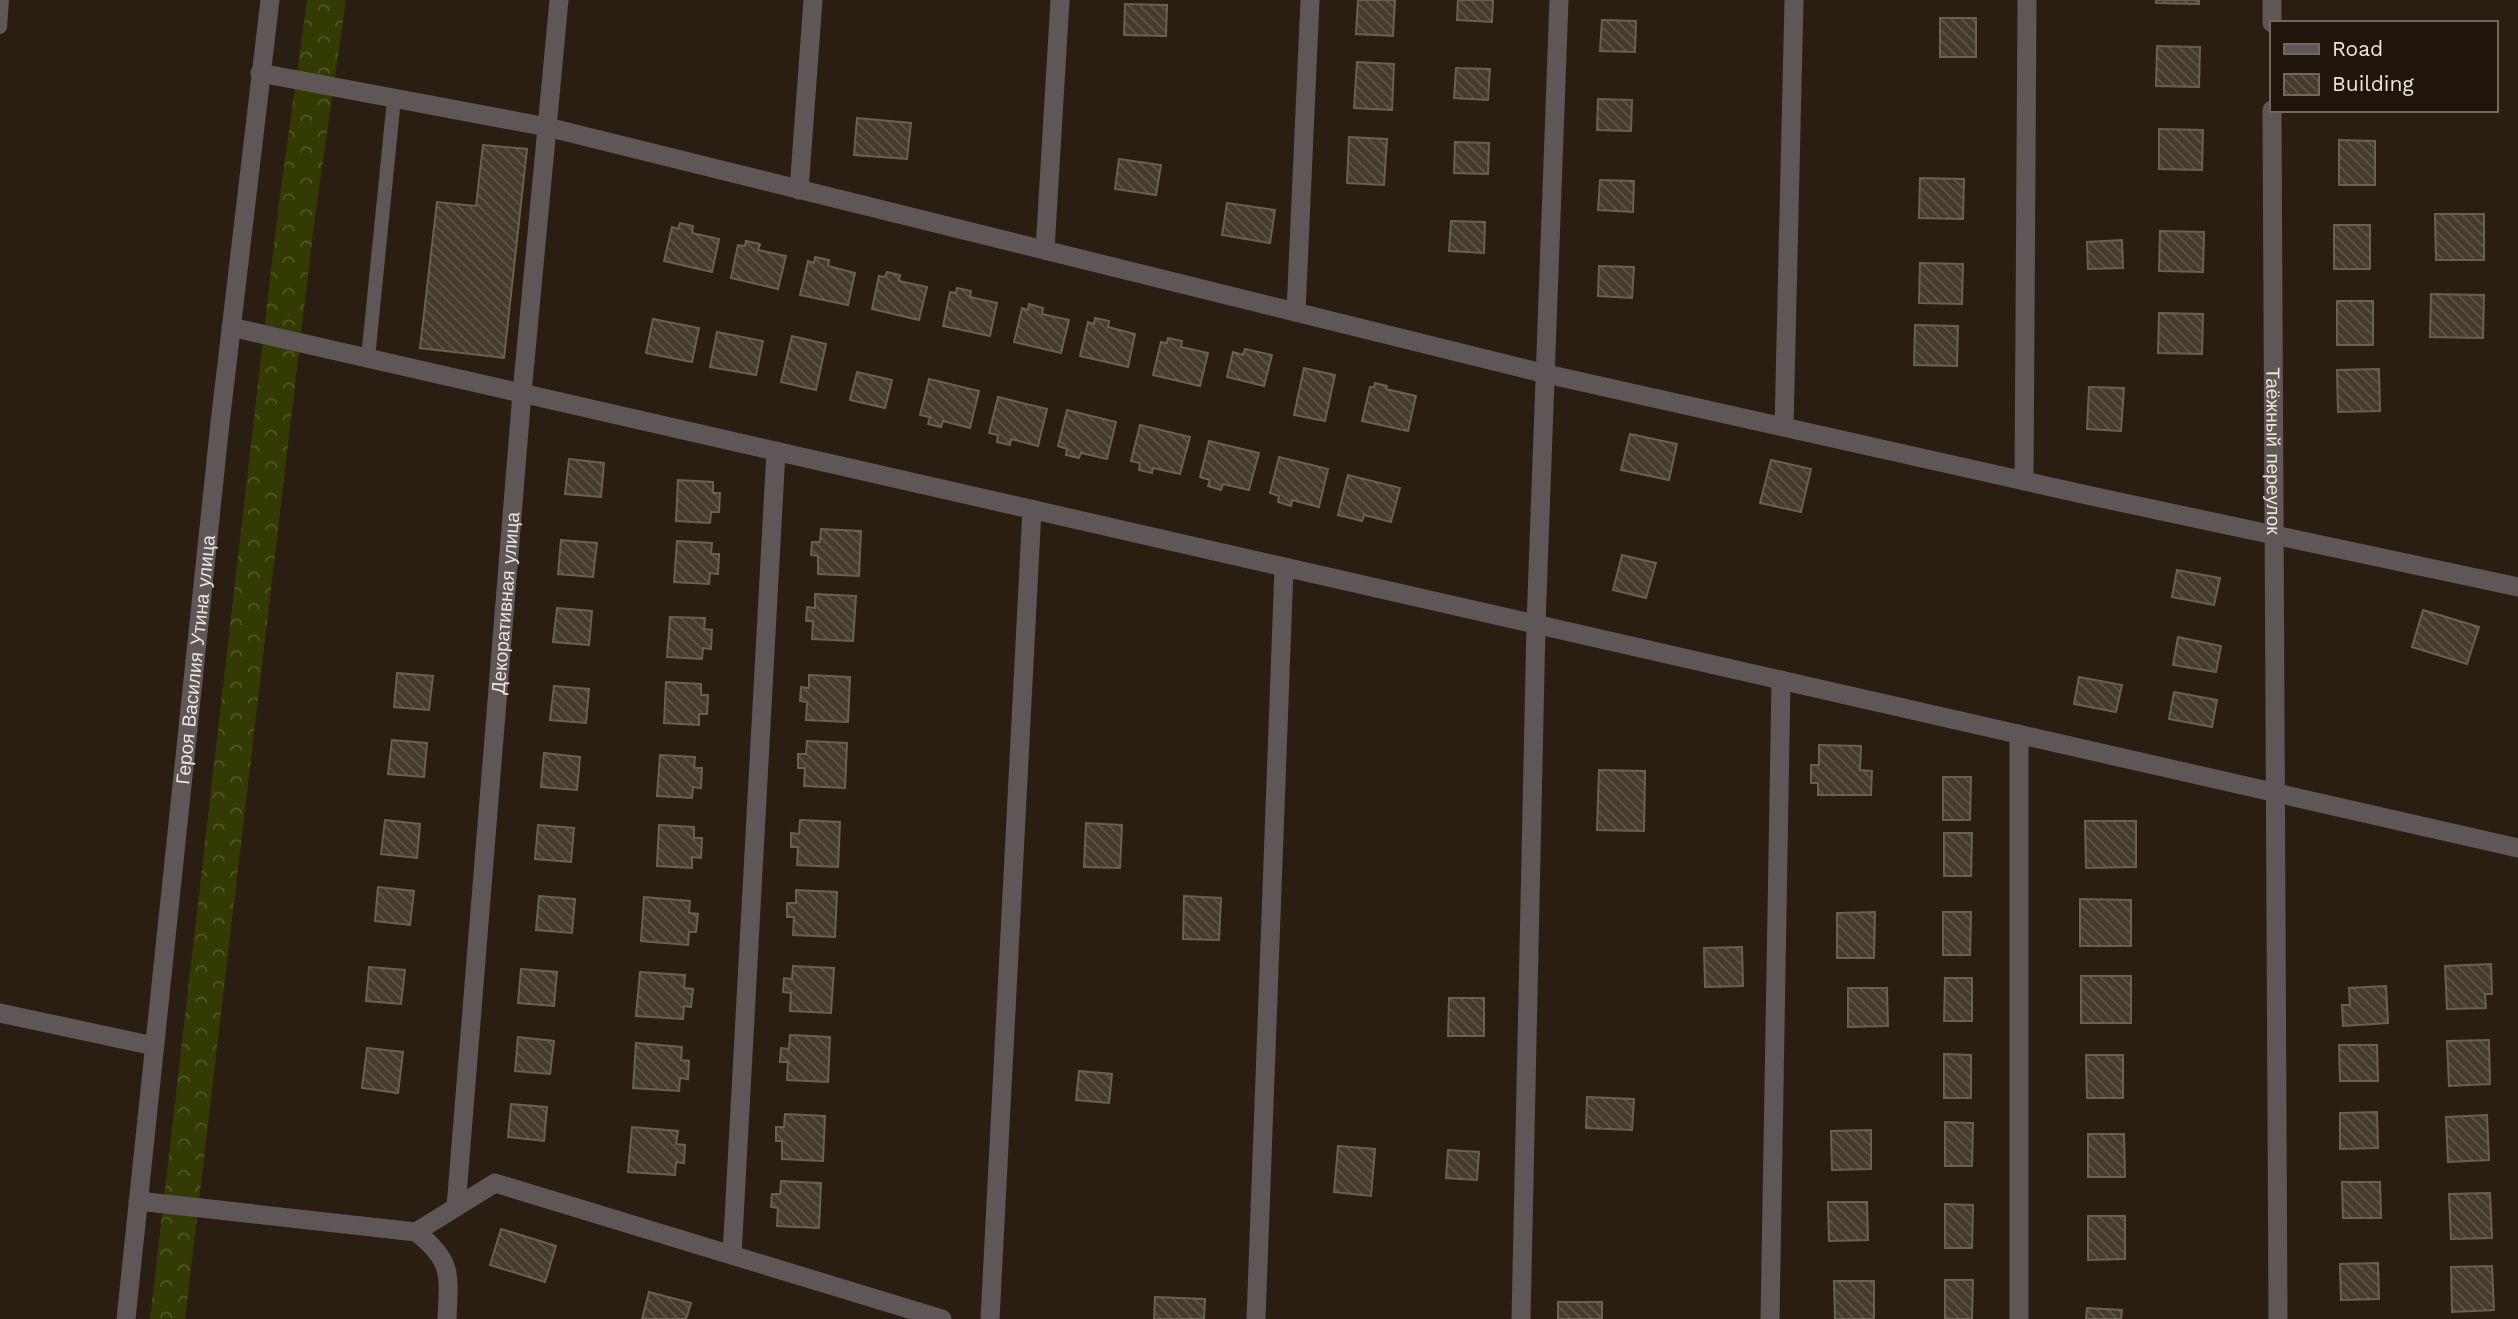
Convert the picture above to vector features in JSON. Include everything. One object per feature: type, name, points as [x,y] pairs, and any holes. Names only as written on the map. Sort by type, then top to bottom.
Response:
[{"type":"street","name":"Героя Василия Утина улица","points":[[126,1319],[231,327],[270,0]]},
{"type":"street","name":"Декоративная улица","points":[[456,1207],[522,393],[559,0]]},
{"type":"street","points":[[799,190],[813,0]]},
{"type":"street","points":[[1045,250],[1060,0]]},
{"type":"street","points":[[1296,312],[1310,0]]},
{"type":"street","points":[[1521,1319],[1536,624],[1559,0]]},
{"type":"street","points":[[1784,427],[1794,0]]},
{"type":"street","points":[[2024,481],[2027,0]]},
{"type":"street","points":[[2272,0],[2272,21]]},
{"type":"street","points":[[260,73],[547,127],[1545,373],[2024,481],[2518,587]]},
{"type":"street","name":"Таёжный переулок","points":[[2272,112],[2278,1319]]},
{"type":"street","points":[[231,327],[2518,848]]},
{"type":"street","points":[[732,1255],[776,451]]},
{"type":"street","points":[[990,1319],[1032,509]]},
{"type":"street","points":[[1256,1319],[1284,567]]},
{"type":"street","points":[[1770,1319],[1780,680]]},
{"type":"street","points":[[2019,734],[2019,1319]]},
{"type":"street","points":[[0,1013],[154,1046]]},
{"type":"street","points":[[416,1232],[495,1183],[942,1319]]},
{"type":"street","points":[[138,1201],[416,1232],[440,1251],[449,1279],[447,1319]]},
{"type":"lane","points":[[0,27],[2,0]]},
{"type":"lane","points":[[368,358],[394,99]]},
{"type":"green space","points":[[307,0],[346,0],[314,224],[185,1319],[150,1319],[278,210]]},
{"type":"building","points":[[1358,0],[1395,0],[1393,36],[1356,34]]},
{"type":"building","points":[[1458,0],[1493,0],[1492,22],[1457,20]]},
{"type":"building","points":[[2156,0],[2199,0],[2199,4],[2156,3]]},
{"type":"building","points":[[1125,4],[1167,5],[1166,36],[1124,35]]},
{"type":"building","points":[[1940,18],[1976,18],[1976,57],[1940,57]]},
{"type":"building","points":[[1602,20],[1636,21],[1635,52],[1600,51]]},
{"type":"building","points":[[2157,46],[2200,47],[2199,87],[2156,86]]},
{"type":"building","points":[[1357,62],[1394,64],[1392,110],[1354,108]]},
{"type":"building","points":[[1456,68],[1490,69],[1488,100],[1454,98]]},
{"type":"building","points":[[1598,99],[1632,100],[1631,131],[1597,130]]},
{"type":"building","points":[[857,118],[911,123],[907,159],[854,155]]},
{"type":"building","points":[[2159,129],[2203,130],[2202,170],[2159,169]]},
{"type":"building","points":[[1349,137],[1387,139],[1384,185],[1347,183]]},
{"type":"building","points":[[2339,140],[2375,141],[2375,185],[2339,185]]},
{"type":"building","points":[[1455,142],[1489,143],[1488,174],[1454,173]]},
{"type":"building","points":[[483,145],[527,149],[504,358],[420,348],[437,202],[476,206]]},
{"type":"building","points":[[1119,159],[1161,165],[1156,195],[1115,189]]},
{"type":"building","points":[[1920,178],[1964,179],[1963,219],[1919,218]]},
{"type":"building","points":[[1600,180],[1634,181],[1633,212],[1598,210]]},
{"type":"building","points":[[1227,203],[1275,210],[1270,243],[1222,235]]},
{"type":"building","points":[[2435,214],[2484,214],[2484,260],[2436,260]]},
{"type":"building","points":[[1451,221],[1485,222],[1484,253],[1449,251]]},
{"type":"building","points":[[680,223],[693,226],[692,233],[719,239],[712,272],[664,261],[672,227],[678,229]]},
{"type":"building","points":[[2334,225],[2370,225],[2370,269],[2334,269]]},
{"type":"building","points":[[2160,231],[2204,232],[2203,272],[2159,271]]},
{"type":"building","points":[[2122,240],[2123,268],[2088,269],[2087,242]]},
{"type":"building","points":[[746,241],[760,244],[758,250],[786,256],[778,289],[731,278],[738,245],[745,246]]},
{"type":"building","points":[[815,257],[829,260],[828,266],[855,273],[848,305],[800,295],[808,261],[814,263]]},
{"type":"building","points":[[1920,263],[1963,264],[1962,304],[1919,303]]},
{"type":"building","points":[[1599,266],[1634,267],[1632,298],[1598,296]]},
{"type":"building","points":[[887,272],[900,275],[899,281],[927,287],[919,320],[872,309],[879,276],[885,277]]},
{"type":"building","points":[[957,288],[971,291],[970,297],[997,303],[990,336],[943,326],[950,292],[956,293]]},
{"type":"building","points":[[2431,294],[2484,295],[2483,338],[2430,337]]},
{"type":"building","points":[[2337,301],[2373,301],[2373,345],[2337,345]]},
{"type":"building","points":[[1029,304],[1043,308],[1042,314],[1069,320],[1061,353],[1014,342],[1022,308],[1028,310]]},
{"type":"building","points":[[2159,313],[2203,314],[2202,354],[2158,353]]},
{"type":"building","points":[[1095,318],[1109,321],[1108,327],[1135,334],[1128,367],[1080,356],[1088,322],[1094,324]]},
{"type":"building","points":[[653,319],[699,328],[692,362],[646,353]]},
{"type":"building","points":[[1915,325],[1958,326],[1957,366],[1914,365]]},
{"type":"building","points":[[717,332],[763,341],[756,375],[710,367]]},
{"type":"building","points":[[792,336],[826,344],[816,390],[781,382]]},
{"type":"building","points":[[1168,338],[1182,341],[1181,347],[1208,353],[1200,386],[1153,375],[1161,342],[1167,343]]},
{"type":"building","points":[[1245,349],[1272,355],[1264,386],[1227,377],[1233,352],[1243,355]]},
{"type":"building","points":[[1304,368],[1335,375],[1325,421],[1294,415]]},
{"type":"building","points":[[2379,369],[2380,411],[2338,412],[2337,370]]},
{"type":"building","points":[[857,372],[892,380],[885,408],[850,400]]},
{"type":"building","points":[[929,379],[979,391],[970,428],[943,421],[941,427],[928,424],[930,417],[920,415]]},
{"type":"building","points":[[1375,383],[1387,386],[1386,389],[1416,396],[1408,431],[1362,421],[1370,387],[1374,387]]},
{"type":"building","points":[[2089,387],[2124,388],[2121,431],[2087,429]]},
{"type":"building","points":[[998,397],[1047,409],[1038,446],[1011,439],[1010,445],[997,442],[998,435],[989,433]]},
{"type":"building","points":[[1067,410],[1116,422],[1107,459],[1081,453],[1079,458],[1066,455],[1067,449],[1058,446]]},
{"type":"building","points":[[1140,425],[1190,437],[1180,474],[1153,468],[1152,473],[1139,470],[1140,463],[1131,461]]},
{"type":"building","points":[[1630,434],[1677,444],[1669,480],[1621,470]]},
{"type":"building","points":[[1209,441],[1259,453],[1249,490],[1223,484],[1221,490],[1208,486],[1210,480],[1200,477]]},
{"type":"building","points":[[1279,457],[1328,469],[1319,507],[1292,500],[1291,506],[1278,502],[1279,496],[1270,493]]},
{"type":"building","points":[[569,459],[604,463],[601,497],[565,494]]},
{"type":"building","points":[[1771,460],[1811,469],[1801,512],[1760,503]]},
{"type":"building","points":[[1348,475],[1400,488],[1391,522],[1364,515],[1362,521],[1338,515]]},
{"type":"building","points":[[678,480],[713,482],[713,493],[720,493],[719,512],[711,512],[710,523],[676,521]]},
{"type":"building","points":[[821,529],[861,531],[859,576],[818,574],[818,556],[811,555],[812,542],[820,542]]},
{"type":"building","points":[[561,540],[597,543],[593,577],[558,574]]},
{"type":"building","points":[[677,541],[712,543],[711,554],[719,554],[718,574],[710,573],[709,584],[674,582]]},
{"type":"building","points":[[1622,555],[1656,563],[1646,598],[1613,590]]},
{"type":"building","points":[[2177,570],[2220,578],[2214,605],[2172,597]]},
{"type":"building","points":[[815,594],[856,596],[853,641],[812,639],[813,621],[806,621],[807,607],[815,608]]},
{"type":"building","points":[[557,608],[592,611],[589,645],[553,642]]},
{"type":"building","points":[[2423,610],[2479,627],[2467,664],[2412,647]]},
{"type":"building","points":[[670,617],[705,618],[704,629],[712,630],[711,649],[703,648],[702,659],[667,657]]},
{"type":"building","points":[[2178,637],[2221,646],[2216,672],[2173,665]]},
{"type":"building","points":[[397,673],[433,676],[429,710],[394,707]]},
{"type":"building","points":[[809,675],[850,677],[848,722],[806,720],[807,702],[800,701],[801,687],[809,688]]},
{"type":"building","points":[[2079,677],[2122,685],[2116,712],[2074,704]]},
{"type":"building","points":[[666,682],[701,684],[701,695],[708,695],[707,714],[699,714],[699,725],[664,723]]},
{"type":"building","points":[[554,686],[589,689],[586,723],[550,720]]},
{"type":"building","points":[[2174,692],[2217,700],[2212,727],[2169,719]]},
{"type":"building","points":[[392,740],[427,743],[424,777],[388,774]]},
{"type":"building","points":[[807,741],[847,743],[845,788],[804,786],[805,768],[798,768],[798,754],[806,754]]},
{"type":"building","points":[[1819,745],[1861,746],[1860,770],[1872,771],[1871,795],[1818,795],[1818,783],[1811,783],[1811,765],[1819,765]]},
{"type":"building","points":[[544,753],[580,757],[577,790],[541,787]]},
{"type":"building","points":[[660,755],[695,757],[694,768],[702,768],[701,788],[693,787],[692,798],[657,796]]},
{"type":"building","points":[[1599,770],[1645,771],[1644,831],[1597,830]]},
{"type":"building","points":[[1943,777],[1971,777],[1970,820],[1943,820]]},
{"type":"building","points":[[385,820],[420,824],[417,858],[381,854]]},
{"type":"building","points":[[800,820],[840,822],[838,867],[797,865],[798,847],[791,847],[791,833],[799,834]]},
{"type":"building","points":[[2085,821],[2136,821],[2136,867],[2086,868]]},
{"type":"building","points":[[1086,823],[1122,825],[1120,868],[1084,867]]},
{"type":"building","points":[[538,825],[574,828],[571,862],[535,859]]},
{"type":"building","points":[[659,825],[694,827],[694,838],[702,838],[701,858],[692,857],[692,868],[657,866]]},
{"type":"building","points":[[1944,833],[1972,833],[1971,876],[1944,876]]},
{"type":"building","points":[[378,887],[414,891],[410,925],[375,921]]},
{"type":"building","points":[[796,890],[837,892],[835,937],[793,935],[794,917],[787,917],[787,903],[796,903]]},
{"type":"building","points":[[539,896],[575,899],[572,933],[536,930]]},
{"type":"building","points":[[1184,896],[1221,898],[1219,940],[1183,939]]},
{"type":"building","points":[[644,897],[690,901],[689,913],[698,914],[696,932],[689,932],[688,945],[641,941]]},
{"type":"building","points":[[2080,899],[2131,900],[2131,946],[2080,946]]},
{"type":"building","points":[[1875,912],[1874,958],[1837,958],[1837,913]]},
{"type":"building","points":[[1943,912],[1971,912],[1970,955],[1943,955]]},
{"type":"building","points":[[1742,947],[1743,986],[1705,987],[1704,948]]},
{"type":"building","points":[[2491,964],[2492,994],[2485,994],[2486,1008],[2447,1009],[2445,966]]},
{"type":"building","points":[[793,966],[834,968],[831,1013],[790,1011],[791,993],[783,992],[784,978],[792,979]]},
{"type":"building","points":[[369,967],[405,970],[401,1004],[366,1001]]},
{"type":"building","points":[[521,969],[557,972],[554,1006],[518,1003]]},
{"type":"building","points":[[640,972],[685,975],[684,988],[693,989],[691,1007],[684,1006],[683,1019],[636,1016]]},
{"type":"building","points":[[2081,976],[2131,976],[2131,1023],[2081,1023]]},
{"type":"building","points":[[1945,978],[1972,978],[1972,1021],[1944,1021]]},
{"type":"building","points":[[2386,986],[2388,1023],[2343,1026],[2342,1005],[2350,1005],[2349,988]]},
{"type":"building","points":[[1848,988],[1887,988],[1888,1026],[1848,1027]]},
{"type":"building","points":[[1449,998],[1484,998],[1484,1036],[1448,1036]]},
{"type":"building","points":[[790,1035],[830,1037],[828,1082],[787,1080],[788,1062],[780,1062],[781,1048],[789,1049]]},
{"type":"building","points":[[518,1037],[554,1041],[550,1074],[515,1071]]},
{"type":"building","points":[[2489,1040],[2490,1084],[2449,1086],[2447,1041]]},
{"type":"building","points":[[636,1043],[682,1047],[681,1060],[689,1061],[688,1079],[680,1078],[679,1091],[633,1088]]},
{"type":"building","points":[[2339,1045],[2377,1045],[2378,1081],[2340,1081]]},
{"type":"building","points":[[367,1048],[403,1052],[398,1093],[362,1088]]},
{"type":"building","points":[[1944,1054],[1971,1055],[1971,1098],[1944,1098]]},
{"type":"building","points":[[2086,1055],[2123,1055],[2123,1098],[2087,1098]]},
{"type":"building","points":[[1079,1071],[1112,1074],[1109,1103],[1076,1100]]},
{"type":"building","points":[[1587,1097],[1634,1099],[1632,1130],[1586,1128]]},
{"type":"building","points":[[511,1104],[547,1107],[544,1141],[508,1137]]},
{"type":"building","points":[[2377,1112],[2378,1148],[2340,1149],[2340,1113]]},
{"type":"building","points":[[785,1114],[825,1116],[823,1161],[782,1159],[782,1141],[776,1141],[776,1127],[784,1127]]},
{"type":"building","points":[[2487,1115],[2489,1160],[2448,1162],[2446,1117]]},
{"type":"building","points":[[1945,1122],[1973,1123],[1972,1166],[1945,1166]]},
{"type":"building","points":[[632,1127],[678,1131],[676,1144],[685,1145],[684,1163],[676,1162],[675,1175],[628,1172]]},
{"type":"building","points":[[1871,1130],[1871,1169],[1832,1170],[1831,1131]]},
{"type":"building","points":[[2088,1134],[2124,1134],[2125,1177],[2088,1177]]},
{"type":"building","points":[[1338,1146],[1375,1149],[1371,1196],[1334,1192]]},
{"type":"building","points":[[1448,1150],[1479,1152],[1477,1180],[1446,1178]]},
{"type":"building","points":[[781,1181],[821,1183],[819,1228],[777,1226],[778,1208],[771,1207],[772,1194],[780,1194]]},
{"type":"building","points":[[2342,1182],[2380,1182],[2381,1218],[2343,1218]]},
{"type":"building","points":[[2490,1193],[2492,1238],[2451,1239],[2449,1194]]},
{"type":"building","points":[[1828,1202],[1867,1202],[1868,1240],[1829,1241]]},
{"type":"building","points":[[1945,1204],[1973,1205],[1972,1248],[1945,1248]]},
{"type":"building","points":[[2088,1216],[2125,1216],[2125,1259],[2088,1260]]},
{"type":"building","points":[[501,1229],[556,1246],[545,1282],[490,1265]]},
{"type":"building","points":[[2378,1263],[2379,1299],[2341,1300],[2340,1264]]},
{"type":"building","points":[[2492,1266],[2494,1310],[2452,1312],[2451,1267]]},
{"type":"building","points":[[1945,1280],[1973,1280],[1972,1319],[1945,1319]]},
{"type":"building","points":[[1834,1281],[1874,1281],[1874,1319],[1835,1319]]},
{"type":"building","points":[[649,1292],[691,1303],[686,1319],[642,1319]]},
{"type":"building","points":[[1155,1297],[1205,1299],[1204,1319],[1154,1319]]},
{"type":"building","points":[[1558,1302],[1602,1302],[1602,1319],[1558,1319]]},
{"type":"building","points":[[2087,1308],[2122,1310],[2121,1319],[2086,1319]]}]
